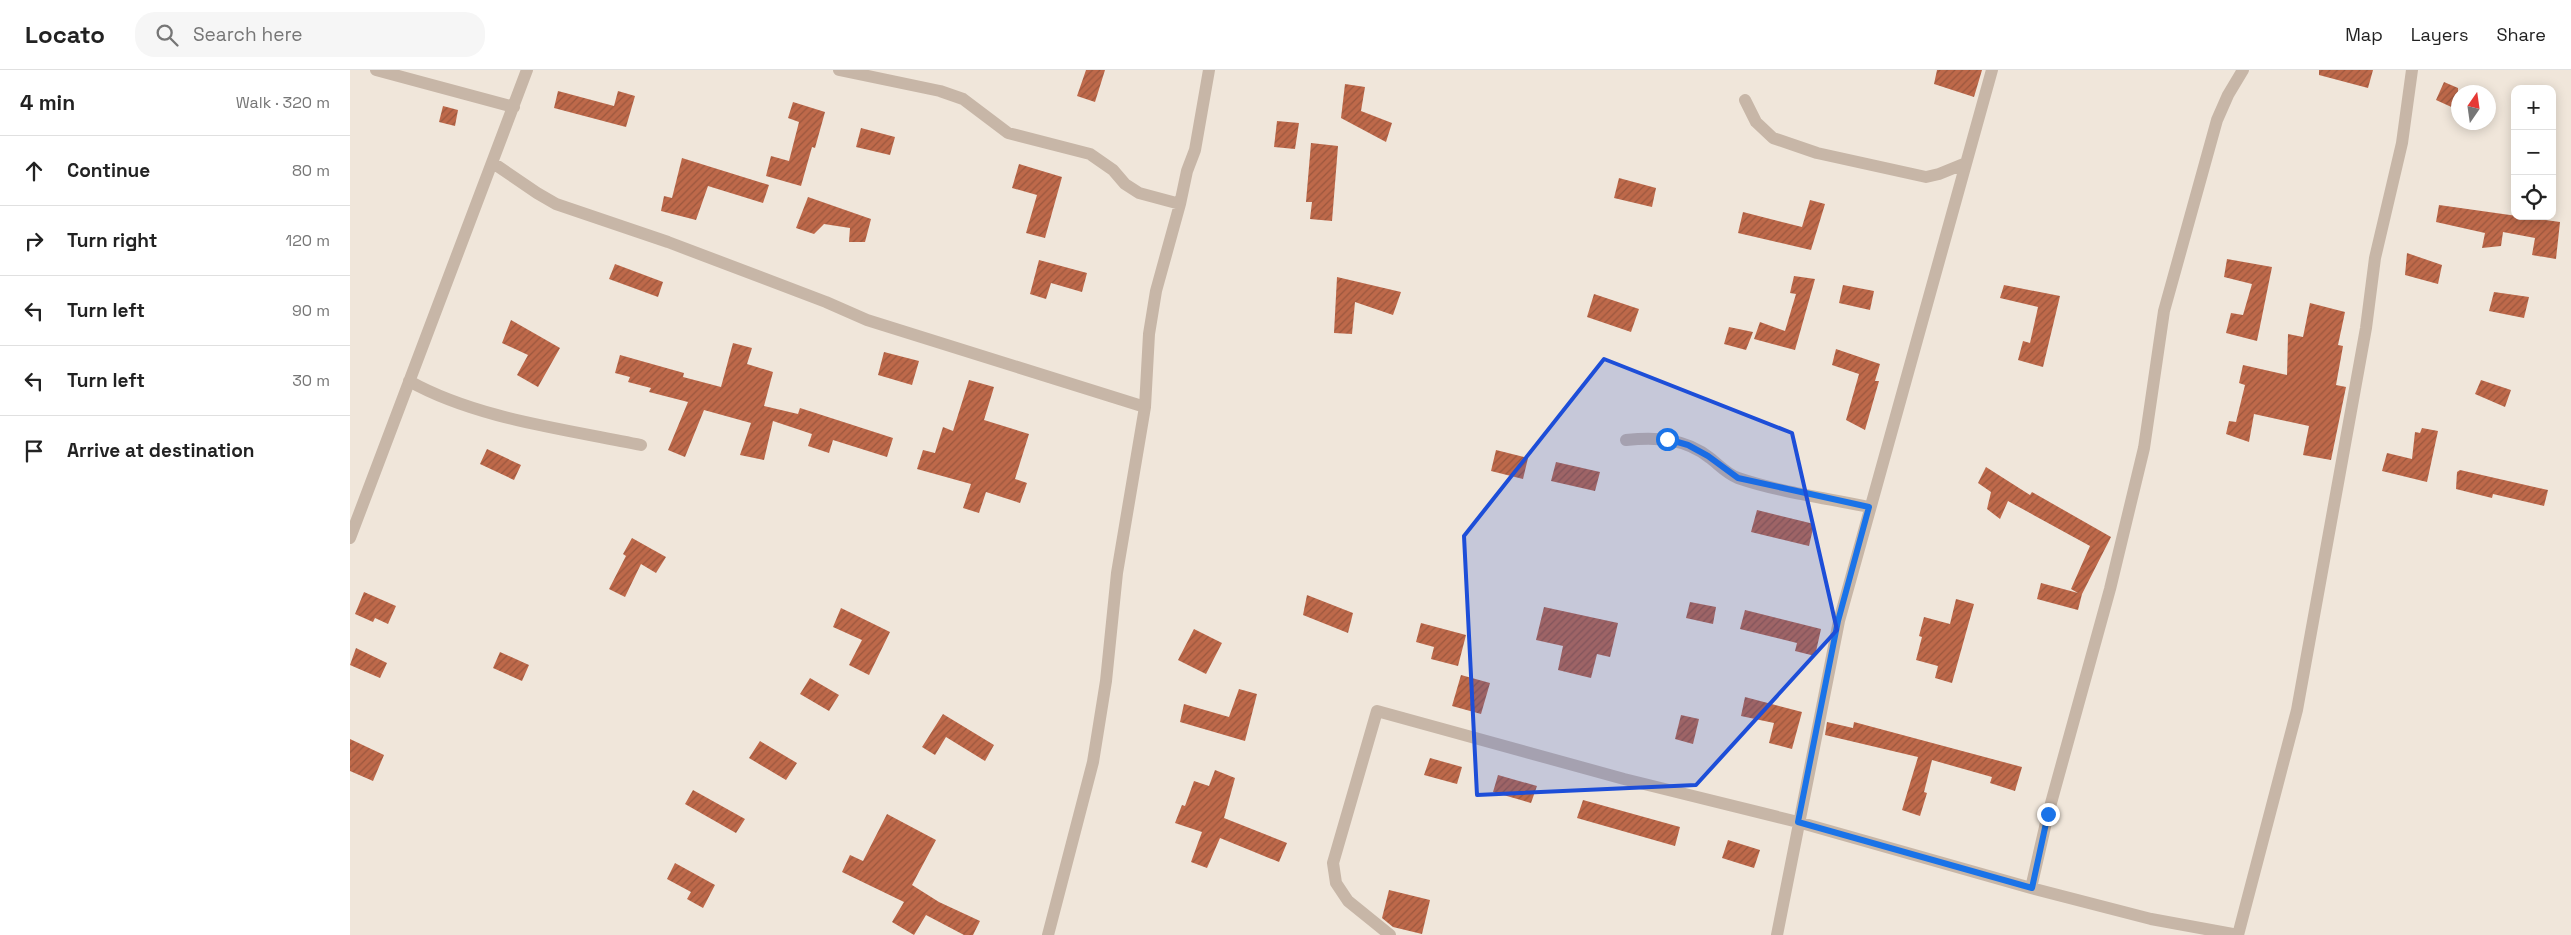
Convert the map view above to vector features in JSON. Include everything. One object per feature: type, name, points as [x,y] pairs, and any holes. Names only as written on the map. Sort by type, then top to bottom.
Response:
[{"type":"street","points":[[376,70],[514,107]]},
{"type":"street","points":[[350,538],[449,270],[493,163],[527,70]]},
{"type":"street","points":[[839,70],[940,90],[964,98],[1008,133],[1090,154],[1113,170],[1125,184],[1139,193],[1180,204]]},
{"type":"street","points":[[1048,935],[1093,762],[1106,681],[1117,572],[1145,407],[1149,334],[1156,291],[1202,116],[1209,70]]},
{"type":"street","points":[[1777,935],[1838,621],[1992,70]]},
{"type":"street","points":[[2032,888],[2048,814],[2110,589],[2144,448],[2164,311],[2217,120],[2228,95],[2243,70]]},
{"type":"street","points":[[1390,935],[1348,901],[1336,883],[1333,863],[1377,710],[1624,779],[1798,822],[2032,888],[2151,919],[2238,935],[2297,710],[2366,328],[2375,258],[2402,143],[2412,70]]},
{"type":"street","points":[[1745,100],[1756,122],[1773,138],[1816,153],[1926,177],[1966,163]]},
{"type":"street","points":[[493,163],[537,194],[556,204],[668,242],[826,302],[867,320],[1145,407]]},
{"type":"street","points":[[409,381],[442,398],[482,411],[641,445]]},
{"type":"street","points":[[1626,440],[1652,437],[1667,439],[1688,445],[1708,456],[1738,478],[1869,507]]},
{"type":"highlighted area","points":[[1604,359],[1792,433],[1837,630],[1696,785],[1477,795],[1464,536]]},
{"type":"building","points":[[1086,70],[1105,70],[1095,102],[1077,96]]},
{"type":"building","points":[[1937,70],[1982,70],[1974,97],[1934,84]]},
{"type":"building","points":[[2319,70],[2373,70],[2368,88],[2319,75]]},
{"type":"building","points":[[2444,82],[2451,85],[2451,107],[2436,100]]},
{"type":"building","points":[[1345,84],[1365,87],[1361,111],[1392,123],[1386,142],[1341,118]]},
{"type":"building","points":[[558,91],[614,106],[618,91],[635,96],[626,127],[554,108]]},
{"type":"building","points":[[793,102],[825,112],[815,148],[812,147],[801,186],[766,176],[771,156],[789,161],[799,122],[788,118]]},
{"type":"building","points":[[443,106],[458,110],[455,126],[439,122]]},
{"type":"building","points":[[1277,121],[1299,123],[1295,149],[1274,147]]},
{"type":"building","points":[[861,128],[895,137],[890,155],[856,147]]},
{"type":"building","points":[[1311,143],[1338,146],[1332,221],[1310,219],[1312,202],[1306,202]]},
{"type":"building","points":[[682,158],[769,185],[763,203],[708,186],[696,220],[661,211],[664,196],[672,198]]},
{"type":"building","points":[[1019,164],[1062,177],[1045,238],[1026,233],[1037,195],[1012,188]]},
{"type":"building","points":[[1619,178],[1656,188],[1652,207],[1614,198]]},
{"type":"building","points":[[808,197],[871,219],[865,242],[849,242],[850,228],[824,224],[814,234],[796,228]]},
{"type":"building","points":[[1810,200],[1825,204],[1811,250],[1738,233],[1743,212],[1802,227]]},
{"type":"building","points":[[2439,205],[2511,215],[2511,220],[2560,222],[2556,259],[2532,255],[2535,238],[2503,232],[2501,246],[2482,248],[2485,233],[2436,222]]},
{"type":"building","points":[[2407,253],[2442,265],[2438,284],[2405,275]]},
{"type":"building","points":[[2227,259],[2272,267],[2257,341],[2226,333],[2231,313],[2243,315],[2252,284],[2224,277]]},
{"type":"building","points":[[1039,260],[1087,273],[1082,292],[1051,283],[1046,299],[1030,294]]},
{"type":"building","points":[[615,264],[663,282],[658,297],[609,279]]},
{"type":"building","points":[[1794,276],[1815,279],[1795,350],[1754,339],[1760,322],[1785,331],[1796,294],[1790,293]]},
{"type":"building","points":[[1337,277],[1401,292],[1393,315],[1355,302],[1352,334],[1334,333]]},
{"type":"building","points":[[1843,285],[1874,291],[1870,310],[1839,303]]},
{"type":"building","points":[[2004,285],[2060,296],[2043,367],[2018,360],[2023,341],[2030,343],[2038,307],[2000,298]]},
{"type":"building","points":[[2494,292],[2529,297],[2524,318],[2489,311]]},
{"type":"building","points":[[1594,294],[1639,309],[1631,332],[1587,317]]},
{"type":"building","points":[[2310,303],[2345,312],[2338,345],[2343,346],[2336,385],[2346,387],[2331,460],[2303,455],[2309,426],[2254,414],[2249,442],[2226,434],[2229,421],[2236,422],[2245,385],[2239,383],[2243,365],[2287,375],[2288,334],[2303,337]]},
{"type":"building","points":[[511,320],[560,348],[538,387],[517,375],[528,355],[502,343]]},
{"type":"building","points":[[1729,327],[1753,332],[1746,350],[1724,344]]},
{"type":"building","points":[[733,343],[752,348],[747,364],[773,372],[764,406],[798,414],[800,408],[893,438],[887,457],[833,440],[829,453],[808,446],[812,434],[773,421],[764,460],[740,455],[751,423],[704,410],[685,457],[668,450],[688,402],[649,392],[651,388],[628,382],[630,377],[615,373],[620,355],[684,373],[683,377],[721,387]]},
{"type":"building","points":[[1836,349],[1880,364],[1875,381],[1879,381],[1865,430],[1846,420],[1859,374],[1832,365]]},
{"type":"building","points":[[884,352],[919,361],[912,385],[878,375]]},
{"type":"building","points":[[969,380],[994,387],[984,420],[1029,434],[1015,479],[1027,483],[1020,503],[986,492],[979,513],[963,508],[971,484],[917,469],[923,450],[935,453],[943,427],[953,431]]},
{"type":"building","points":[[2481,380],[2511,390],[2505,407],[2475,394]]},
{"type":"building","points":[[2422,428],[2438,431],[2427,482],[2382,471],[2387,453],[2412,459],[2415,432],[2420,433]]},
{"type":"building","points":[[487,449],[521,465],[514,480],[480,464]]},
{"type":"building","points":[[1496,450],[1528,458],[1523,479],[1491,471]]},
{"type":"building","points":[[1556,462],[1600,472],[1595,491],[1551,481]]},
{"type":"building","points":[[1986,467],[2030,495],[2032,492],[2111,537],[2082,594],[2078,610],[2037,599],[2041,583],[2078,593],[2071,589],[2090,546],[2008,501],[2000,519],[1987,509],[1991,492],[1978,483]]},
{"type":"building","points":[[2460,470],[2548,490],[2544,506],[2493,494],[2492,498],[2456,489],[2457,472]]},
{"type":"building","points":[[1757,510],[1814,524],[1809,546],[1751,532]]},
{"type":"building","points":[[632,538],[666,557],[656,573],[641,564],[625,597],[609,589],[626,556],[623,554]]},
{"type":"building","points":[[364,592],[396,606],[388,624],[375,618],[373,622],[355,614]]},
{"type":"building","points":[[1307,595],[1353,613],[1348,633],[1303,615]]},
{"type":"building","points":[[1956,599],[1974,604],[1952,683],[1935,678],[1938,666],[1916,660],[1922,637],[1919,636],[1924,617],[1950,624]]},
{"type":"building","points":[[1690,602],[1716,607],[1713,624],[1686,618]]},
{"type":"building","points":[[1544,607],[1618,623],[1610,657],[1597,654],[1591,678],[1558,670],[1563,646],[1536,640]]},
{"type":"building","points":[[841,608],[890,632],[869,675],[849,665],[862,640],[833,627]]},
{"type":"building","points":[[1745,610],[1821,629],[1815,656],[1795,651],[1797,643],[1740,629]]},
{"type":"building","points":[[1421,623],[1466,635],[1458,666],[1431,659],[1434,647],[1416,642]]},
{"type":"building","points":[[1194,629],[1222,643],[1206,674],[1178,660]]},
{"type":"building","points":[[356,648],[387,663],[380,678],[350,665]]},
{"type":"building","points":[[500,652],[529,665],[522,681],[493,668]]},
{"type":"building","points":[[1461,675],[1490,683],[1481,714],[1452,706]]},
{"type":"building","points":[[810,678],[839,695],[829,711],[800,694]]},
{"type":"building","points":[[1239,689],[1257,694],[1245,741],[1180,722],[1184,704],[1229,717]]},
{"type":"building","points":[[1745,697],[1802,712],[1792,749],[1769,743],[1774,723],[1741,716]]},
{"type":"building","points":[[943,714],[994,745],[985,761],[946,737],[935,755],[922,747]]},
{"type":"building","points":[[1681,715],[1699,719],[1693,744],[1675,739]]},
{"type":"building","points":[[1827,722],[1853,728],[1854,722],[2022,767],[2015,791],[1990,783],[1992,777],[1932,760],[1924,792],[1927,793],[1920,816],[1902,810],[1918,757],[1825,735]]},
{"type":"building","points":[[350,739],[384,755],[373,781],[350,771]]},
{"type":"building","points":[[760,741],[797,763],[786,780],[749,758]]},
{"type":"building","points":[[1430,758],[1462,767],[1457,784],[1424,775]]},
{"type":"building","points":[[1215,770],[1235,778],[1224,818],[1287,843],[1279,862],[1220,838],[1207,868],[1191,862],[1202,832],[1175,823],[1182,805],[1185,806],[1194,781],[1209,786]]},
{"type":"building","points":[[1498,775],[1537,786],[1531,803],[1493,792]]},
{"type":"building","points":[[693,790],[745,819],[736,833],[685,804]]},
{"type":"building","points":[[1583,800],[1680,827],[1675,846],[1577,818]]},
{"type":"building","points":[[887,814],[936,840],[912,885],[939,902],[980,921],[973,935],[964,935],[926,915],[914,935],[892,922],[904,902],[842,872],[850,855],[863,861]]},
{"type":"building","points":[[1728,840],[1760,850],[1754,868],[1722,858]]},
{"type":"building","points":[[675,863],[715,885],[703,908],[687,899],[691,892],[667,879]]},
{"type":"building","points":[[1389,890],[1430,900],[1422,934],[1393,927],[1382,918]]},
{"type":"route","points":[[1667,439],[1688,445],[1708,456],[1738,478],[1869,507],[1838,621],[1798,822],[2032,888],[2048,814]]}]
